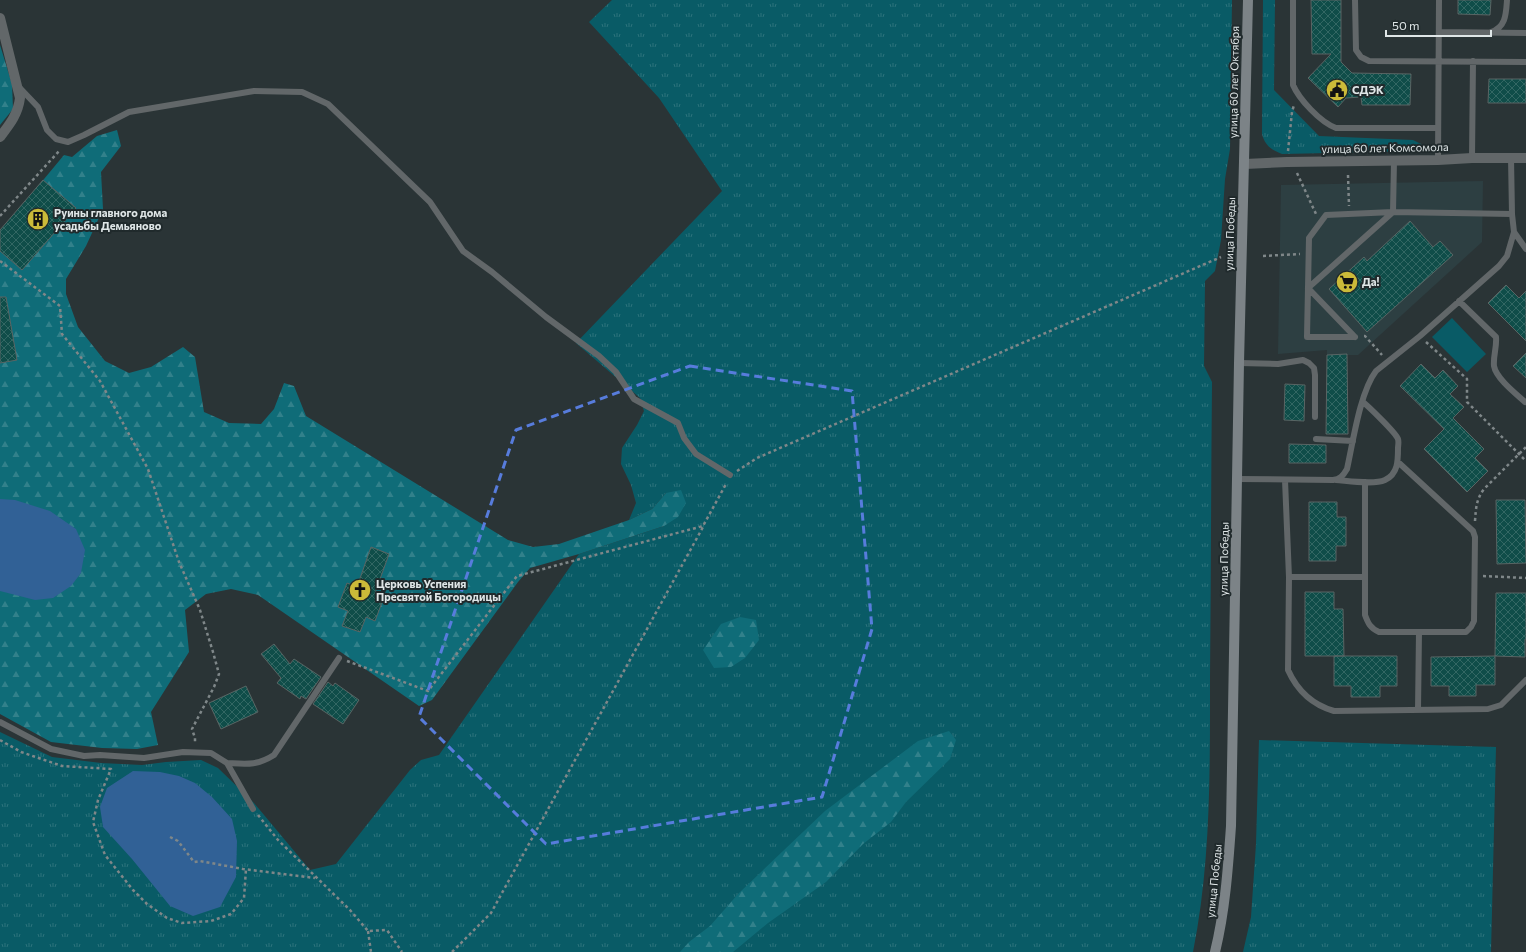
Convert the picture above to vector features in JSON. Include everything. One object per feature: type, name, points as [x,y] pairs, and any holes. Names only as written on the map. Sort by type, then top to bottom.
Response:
[{"type":"street","name":"улица 60 лет Октября","points":[[1245,164],[1248,0]]},
{"type":"street","points":[[0,18],[20,98],[19,108],[0,137]]},
{"type":"street","name":"улица 60 лет Комсомола","points":[[1245,164],[1526,158]]},
{"type":"street","name":"улица Победы","points":[[1215,952],[1225,897],[1231,826],[1239,362],[1245,164]]},
{"type":"lane","points":[[1293,0],[1293,85],[1297,95],[1328,125],[1336,128],[1438,128]]},
{"type":"lane","points":[[1355,0],[1356,50],[1361,56],[1369,61],[1526,62]]},
{"type":"lane","points":[[1438,160],[1439,0]]},
{"type":"lane","points":[[1487,33],[1494,30],[1504,22],[1507,0]]},
{"type":"lane","points":[[1439,32],[1526,33]]},
{"type":"lane","points":[[1472,158],[1473,61]]},
{"type":"lane","points":[[17,85],[38,107],[47,130],[56,139],[68,142],[84,136],[129,112],[254,91],[302,92],[328,104],[430,202],[463,251],[492,272],[546,317],[599,356],[616,372],[634,399],[678,423],[684,438],[696,454],[730,476]]},
{"type":"lane","points":[[1333,480],[1344,475],[1347,469],[1363,402],[1371,378],[1376,371],[1420,336],[1499,266],[1507,256],[1514,232],[1512,214],[1511,158]]},
{"type":"lane","points":[[1308,288],[1393,212],[1394,161]]},
{"type":"lane","points":[[1355,337],[1307,337],[1309,238],[1326,216],[1393,212],[1512,214]]},
{"type":"lane","points":[[1514,232],[1526,249]]},
{"type":"lane","points":[[1308,288],[1355,337]]},
{"type":"lane","points":[[1458,301],[1496,337],[1494,365],[1496,371],[1500,378],[1525,402]]},
{"type":"lane","points":[[1239,362],[1278,364],[1303,360],[1309,363],[1314,368],[1315,375],[1315,417]]},
{"type":"lane","points":[[1237,479],[1333,480],[1366,482],[1384,480],[1393,474],[1398,462],[1398,439],[1363,402]]},
{"type":"lane","points":[[1316,439],[1354,441]]},
{"type":"lane","points":[[1366,482],[1365,615],[1368,623],[1373,629],[1379,632],[1466,632],[1474,621],[1475,537],[1473,531],[1398,462]]},
{"type":"lane","points":[[1284,480],[1289,577],[1288,670],[1293,681],[1311,700],[1324,708],[1334,711],[1488,709],[1501,705],[1526,680]]},
{"type":"lane","points":[[1289,577],[1365,577]]},
{"type":"lane","points":[[1418,710],[1419,632]]},
{"type":"lane","points":[[227,763],[253,764],[264,761],[274,755],[339,658]]},
{"type":"lane","points":[[0,722],[51,748],[84,756],[100,755],[144,758],[182,752],[211,753],[227,763],[253,809]]},
{"type":"path","points":[[1287,154],[1292,112],[1297,95]]},
{"type":"path","points":[[0,216],[68,142]]},
{"type":"path","points":[[1297,173],[1320,223]]},
{"type":"path","points":[[1348,175],[1350,214]]},
{"type":"path","points":[[1263,256],[1309,254]]},
{"type":"path","points":[[452,952],[491,913],[730,476],[757,458],[1220,257]]},
{"type":"path","points":[[0,261],[60,306],[62,334],[100,381],[148,469],[180,562],[200,610],[219,674],[214,687],[192,729],[195,744],[211,753]]},
{"type":"path","points":[[1355,337],[1365,336],[1389,361]]},
{"type":"path","points":[[1420,336],[1467,379],[1467,402],[1526,461]]},
{"type":"path","points":[[1475,537],[1476,506],[1478,497],[1484,489],[1526,447]]},
{"type":"path","points":[[339,658],[428,691],[516,576],[704,526]]},
{"type":"path","points":[[1474,576],[1526,578]]},
{"type":"path","points":[[111,769],[98,800],[93,822],[105,856],[133,890],[147,904],[167,918],[182,923],[211,921],[231,914],[244,898],[246,869]]},
{"type":"path","points":[[253,809],[278,840],[350,910],[368,931],[371,952]]},
{"type":"path","points":[[170,837],[178,841],[194,862],[200,861],[246,869],[316,878]]},
{"type":"path","points":[[368,931],[387,930],[402,952]]},
{"type":"highlighted area","points":[[690,366],[852,391],[872,629],[822,797],[546,844],[419,717],[516,430]]},
{"type":"shaded area","points":[[1483,181],[1482,242],[1358,355],[1327,355],[1327,350],[1278,354],[1281,185]]},
{"type":"shaded area","points":[[0,499],[15,500],[50,511],[76,529],[85,550],[81,573],[71,586],[53,598],[35,600],[0,591]]},
{"type":"shaded area","points":[[133,771],[160,772],[179,776],[195,783],[212,797],[232,819],[237,841],[236,877],[220,907],[193,916],[170,906],[132,859],[103,827],[100,807],[107,788]]},
{"type":"green space","points":[[612,0],[1232,0],[1230,149],[1225,179],[1221,240],[1215,271],[1205,281],[1204,366],[1212,382],[1209,781],[1203,884],[1193,952],[0,952],[0,732],[52,757],[101,763],[142,765],[201,760],[218,768],[254,803],[310,870],[336,864],[410,770],[421,760],[439,755],[579,554],[664,526],[666,493],[652,509],[629,520],[636,503],[631,485],[621,464],[622,448],[644,411],[640,398],[576,343],[722,191],[659,98],[589,22]]},
{"type":"green space","points":[[1263,0],[1275,0],[1274,90],[1319,136],[1413,140],[1421,144],[1423,147],[1421,151],[1282,154],[1269,147],[1262,134]]},
{"type":"green space","points":[[0,45],[12,84],[13,109],[0,125]]},
{"type":"green space","points":[[117,130],[121,146],[101,172],[103,209],[86,246],[66,279],[66,294],[78,327],[105,361],[129,373],[151,367],[183,347],[195,357],[204,412],[229,423],[261,424],[274,409],[284,383],[294,386],[306,416],[508,540],[533,547],[559,544],[629,520],[652,509],[666,493],[681,490],[686,503],[678,517],[664,526],[579,554],[530,568],[518,582],[432,700],[419,706],[258,595],[231,589],[206,594],[185,610],[189,652],[151,712],[158,745],[137,749],[102,748],[51,742],[0,714],[0,232],[64,155],[72,157],[97,136]]},
{"type":"green space","points":[[1452,318],[1486,354],[1467,372],[1432,337]]},
{"type":"green space","points":[[740,617],[756,620],[759,640],[745,658],[731,667],[714,668],[703,650],[721,624]]},
{"type":"green space","points":[[949,731],[956,740],[950,759],[906,802],[891,822],[863,844],[826,882],[768,923],[733,952],[680,952],[689,942],[710,926],[739,893],[825,811],[918,741]]},
{"type":"green space","points":[[1259,740],[1496,747],[1491,952],[1243,952],[1251,917],[1256,844]]},
{"type":"building","points":[[1311,0],[1341,0],[1341,62],[1352,73],[1411,74],[1410,105],[1362,105],[1361,97],[1346,98],[1338,107],[1308,78],[1331,54],[1312,54]]},
{"type":"building","points":[[1458,0],[1491,0],[1490,15],[1458,14]]},
{"type":"building","points":[[1489,79],[1526,79],[1526,103],[1488,103]]},
{"type":"building","name":"Руины главного дома усадьбы Демьяново","points":[[43,180],[76,208],[22,270],[0,251],[0,230]]},
{"type":"building","points":[[1410,221],[1433,247],[1440,241],[1453,255],[1367,332],[1329,289],[1364,257],[1367,261]]},
{"type":"building","points":[[1506,285],[1519,298],[1526,291],[1526,341],[1488,303]]},
{"type":"building","points":[[0,297],[6,297],[17,360],[0,363]]},
{"type":"building","points":[[1526,353],[1526,378],[1513,366]]},
{"type":"building","points":[[1347,354],[1348,434],[1326,434],[1327,355]]},
{"type":"building","points":[[1421,364],[1435,378],[1443,370],[1458,386],[1450,394],[1464,407],[1453,418],[1484,449],[1475,458],[1488,471],[1467,492],[1424,449],[1444,429],[1400,386]]},
{"type":"building","points":[[1285,384],[1305,385],[1304,421],[1284,420]]},
{"type":"building","points":[[1289,444],[1326,445],[1326,463],[1289,463]]},
{"type":"building","points":[[1496,500],[1525,500],[1526,563],[1497,564]]},
{"type":"building","points":[[1309,502],[1337,502],[1337,517],[1346,517],[1346,546],[1336,546],[1336,561],[1309,561]]},
{"type":"building","name":"Церковь Успения Пресвятой Богородицы","points":[[371,547],[389,554],[375,593],[384,597],[375,621],[366,617],[360,632],[342,626],[348,611],[338,607],[347,583],[357,587]]},
{"type":"building","points":[[1305,592],[1334,592],[1334,609],[1343,609],[1344,656],[1305,656]]},
{"type":"building","points":[[1496,593],[1526,593],[1525,657],[1495,656]]},
{"type":"building","points":[[274,644],[290,664],[294,659],[321,677],[306,699],[301,696],[300,699],[277,683],[281,678],[261,654]]},
{"type":"building","points":[[1334,656],[1397,656],[1397,686],[1380,686],[1380,697],[1351,697],[1351,686],[1334,686]]},
{"type":"building","points":[[1495,656],[1495,685],[1476,685],[1476,696],[1449,696],[1449,686],[1431,686],[1431,657]]},
{"type":"building","points":[[328,682],[333,686],[335,683],[359,700],[343,724],[313,704]]},
{"type":"building","points":[[246,686],[258,712],[221,729],[209,703]]},
{"type":"place","name":"СДЭК","points":[[1337,90]]},
{"type":"place","name":"Руины главного дома усадьбы Демьяново","points":[[38,219]]},
{"type":"place","name":"Да!","points":[[1347,282]]},
{"type":"place","name":"Церковь Успения Пресвятой Богородицы","points":[[360,590]]}]
